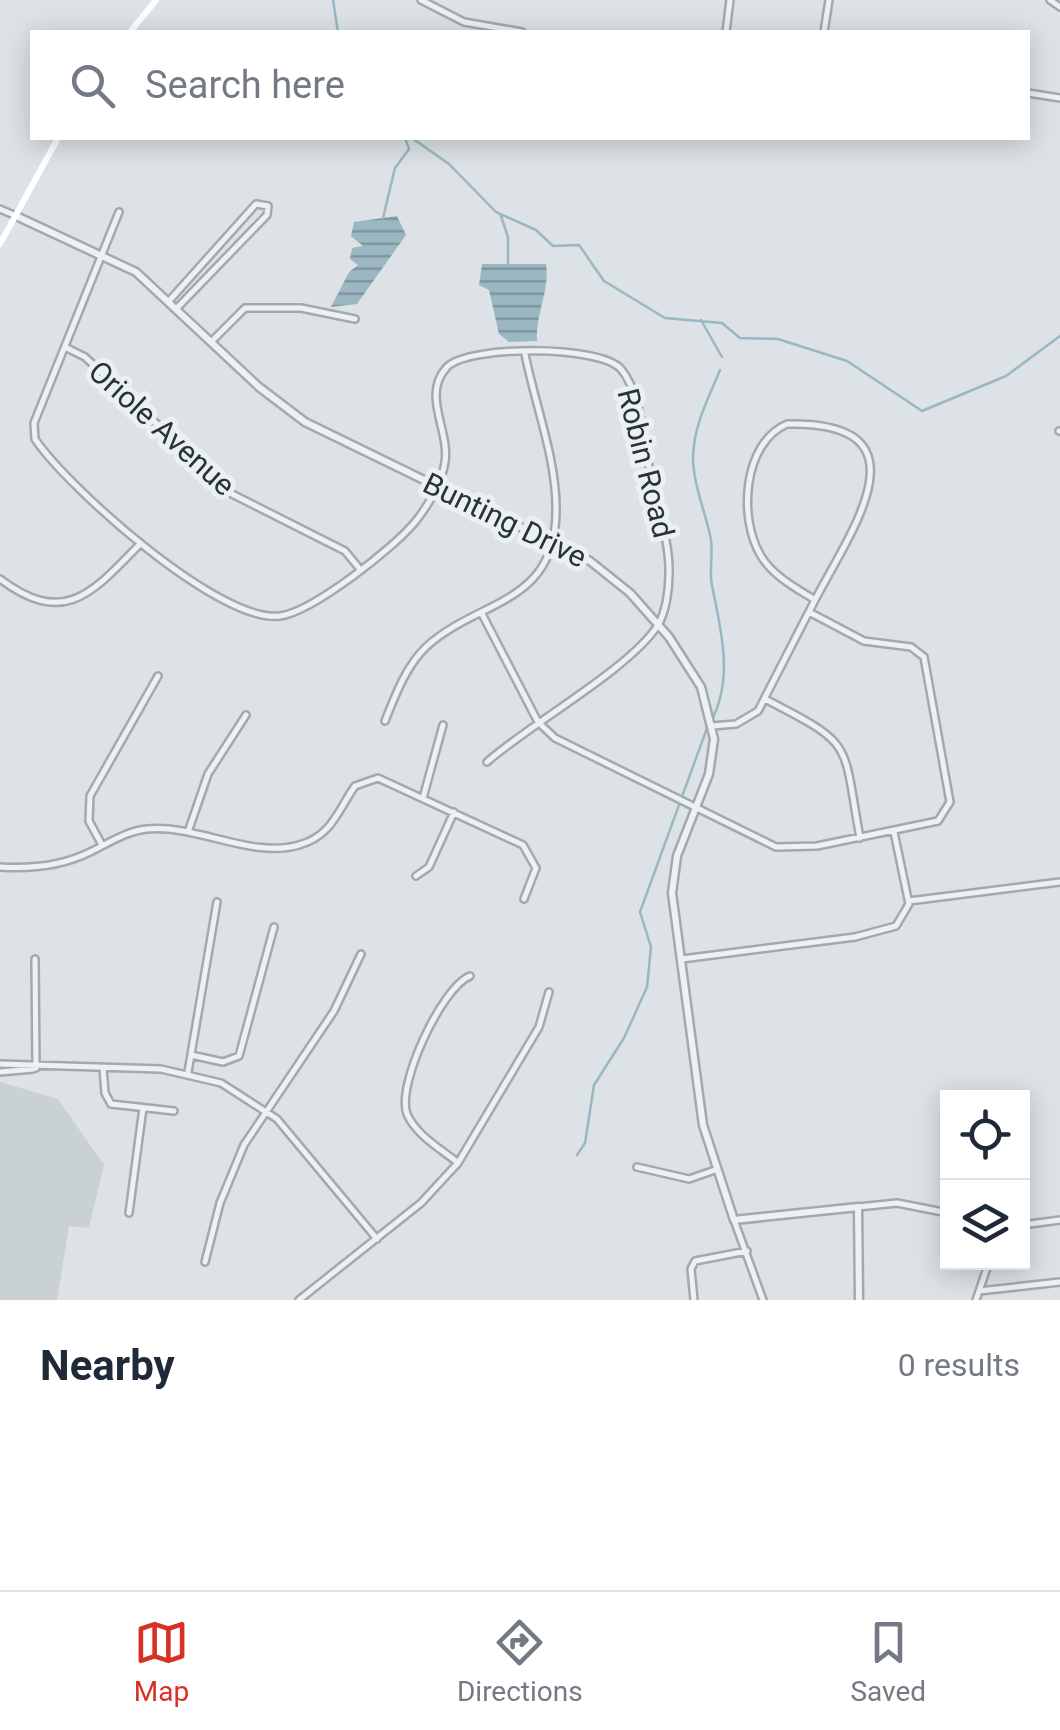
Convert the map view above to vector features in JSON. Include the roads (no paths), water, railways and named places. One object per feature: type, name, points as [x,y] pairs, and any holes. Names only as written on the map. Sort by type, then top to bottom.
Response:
[{"type":"main road","points":[[132,30],[156,0]]},
{"type":"main road","points":[[0,244],[57,140]]},
{"type":"street","points":[[421,0],[464,22],[510,30]]},
{"type":"street","points":[[726,30],[730,0]]},
{"type":"street","points":[[824,30],[828,0]]},
{"type":"street","points":[[1050,0],[1060,7]]},
{"type":"street","points":[[1030,93],[1060,98]]},
{"type":"street","points":[[169,300],[256,204],[268,206],[267,215],[177,308]]},
{"type":"street","name":"Bunting Drive","points":[[0,208],[105,254],[136,272],[295,416],[552,539],[602,569],[659,624],[696,678],[712,726],[712,766],[673,874],[703,1125],[715,1170],[763,1300]]},
{"type":"street","name":"Robin Road","points":[[119,212],[34,423],[34,439],[140,544],[188,581],[270,617],[303,609],[408,530],[437,485],[446,452],[436,398],[443,372],[468,356],[598,356],[616,364],[627,378],[668,558],[668,588],[659,624]]},
{"type":"street","points":[[200,264],[211,274]]},
{"type":"street","points":[[213,340],[245,308],[301,308],[355,319]]},
{"type":"street","name":"Oriole Avenue","points":[[67,348],[85,357],[232,494],[345,550],[359,568]]},
{"type":"street","points":[[384,720],[424,649],[507,602],[529,584],[543,564],[552,539],[555,497],[525,354]]},
{"type":"street","points":[[712,726],[742,722],[758,711],[809,612],[870,492],[873,472],[862,449],[846,435],[824,426],[787,424],[768,435],[756,455],[750,521],[757,548],[768,566],[815,600]]},
{"type":"street","points":[[0,579],[37,601],[73,601],[96,589],[140,544]]},
{"type":"street","points":[[482,614],[538,722],[564,744],[782,849],[894,832],[938,821],[950,806],[927,662],[911,647],[864,641],[809,612]]},
{"type":"street","points":[[488,762],[622,660],[659,624]]},
{"type":"street","points":[[102,846],[89,821],[90,796],[158,676]]},
{"type":"street","points":[[764,699],[826,731],[843,748],[860,838]]},
{"type":"street","points":[[188,832],[208,774],[246,715]]},
{"type":"street","points":[[422,798],[443,725]]},
{"type":"street","points":[[0,867],[53,865],[145,829],[285,848],[321,834],[336,820],[352,790],[369,778],[384,780],[454,812],[530,852],[536,872],[524,898]]},
{"type":"street","points":[[416,876],[428,867],[454,812]]},
{"type":"street","points":[[682,959],[880,932],[902,922],[909,901],[894,832]]},
{"type":"street","points":[[909,901],[1060,882]]},
{"type":"street","points":[[188,1072],[217,902]]},
{"type":"street","points":[[191,1055],[223,1062],[239,1056],[274,927]]},
{"type":"street","points":[[204,1262],[238,1157],[334,1011],[361,954]]},
{"type":"street","points":[[36,959],[36,1068]]},
{"type":"street","points":[[458,1163],[413,1124],[404,1090],[409,1069],[453,990],[470,976]]},
{"type":"street","points":[[299,1300],[432,1192],[458,1163],[534,1036],[549,992]]},
{"type":"street","points":[[0,1068],[188,1072],[221,1082],[269,1112],[377,1239]]},
{"type":"street","points":[[103,1068],[110,1104],[174,1111]]},
{"type":"street","points":[[130,1213],[143,1108]]},
{"type":"street","points":[[637,1167],[688,1179],[715,1170]]},
{"type":"street","points":[[734,1220],[906,1203],[940,1211]]},
{"type":"street","points":[[858,1207],[858,1300]]},
{"type":"street","points":[[1030,1223],[1060,1220]]},
{"type":"street","points":[[694,1300],[693,1263],[747,1251]]},
{"type":"street","points":[[976,1300],[986,1270]]},
{"type":"street","points":[[980,1290],[1060,1282]]},
{"type":"water","points":[[397,216],[406,235],[357,304],[331,307],[349,272],[358,265],[350,259],[352,248],[363,246],[351,236],[354,222]]},
{"type":"water","points":[[482,264],[546,264],[537,341],[509,342],[499,334],[489,290],[479,285]]},
{"type":"waterway","points":[[333,0],[338,30]]},
{"type":"waterway","points":[[383,218],[395,168],[409,149],[406,140]]},
{"type":"waterway","points":[[415,140],[449,164],[496,212],[536,230],[553,246],[579,245],[604,281],[665,318],[722,323],[740,338],[778,339],[847,361],[922,411],[1006,376],[1060,336]]},
{"type":"waterway","points":[[501,216],[508,237],[508,264]]},
{"type":"waterway","points":[[701,320],[722,357]]},
{"type":"waterway","points":[[711,721],[722,689],[724,654],[711,580],[711,540],[693,457],[699,423],[720,370]]},
{"type":"waterway","points":[[577,1155],[585,1143],[594,1085],[624,1038],[647,987],[651,947],[640,912],[707,728]]}]
